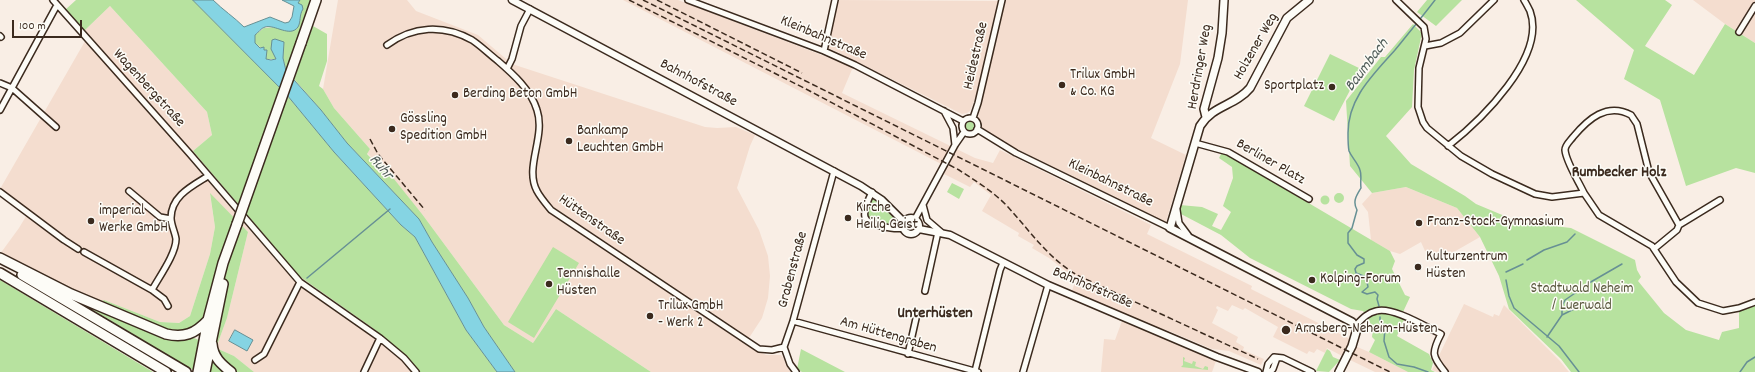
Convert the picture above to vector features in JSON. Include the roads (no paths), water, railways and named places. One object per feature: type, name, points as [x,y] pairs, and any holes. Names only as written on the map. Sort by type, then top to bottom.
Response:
[{"type":"highway","points":[[202,369],[208,320],[223,263],[316,0]]},
{"type":"highway","points":[[202,369],[211,339],[236,228]]},
{"type":"highway","points":[[0,258],[71,294],[166,334],[177,336],[191,334],[208,320]]},
{"type":"highway","points":[[0,262],[186,372]]},
{"type":"highway","points":[[0,273],[166,372]]},
{"type":"highway","points":[[211,339],[214,354],[222,365],[231,372]]},
{"type":"main road","name":"Herdringer Weg","points":[[1170,228],[1200,126],[1206,117],[1204,109],[1218,58],[1222,33],[1224,0]]},
{"type":"main road","name":"Holzener Weg","points":[[1206,117],[1246,93],[1287,18],[1309,0]]},
{"type":"main road","name":"Kleinbahnstraße","points":[[1170,228],[1346,318],[1356,325]]},
{"type":"main road","points":[[1339,372],[1356,336],[1356,325]]},
{"type":"main road","points":[[1335,372],[1345,360]]},
{"type":"street","name":"Wagenbergstraße","points":[[53,0],[300,282],[380,338],[404,358],[416,372]]},
{"type":"street","name":"Bahnhofstraße","points":[[512,0],[872,192],[904,222]]},
{"type":"street","name":"Kleinbahnstraße","points":[[688,0],[824,51],[855,65],[963,121]]},
{"type":"street","points":[[824,51],[835,0]]},
{"type":"street","name":"Heidestraße","points":[[973,118],[1002,0]]},
{"type":"street","points":[[1396,0],[1424,27],[1425,46],[1419,68],[1418,107],[1423,122],[1427,128],[1448,146],[1478,166],[1535,194],[1552,197],[1584,193]]},
{"type":"street","points":[[1425,46],[1441,43],[1460,33],[1494,0]]},
{"type":"street","points":[[1448,146],[1470,129],[1491,108],[1521,65],[1527,52],[1532,32],[1530,12],[1524,0]]},
{"type":"street","points":[[0,110],[57,5]]},
{"type":"street","points":[[1739,32],[1755,6]]},
{"type":"street","points":[[507,69],[512,59],[522,26],[530,10]]},
{"type":"street","name":"Hüttenstraße","points":[[387,45],[398,37],[421,29],[446,31],[459,34],[472,40],[507,69],[527,92],[537,110],[539,136],[532,168],[536,190],[551,210],[759,349],[772,350],[784,347]]},
{"type":"street","points":[[0,83],[12,88],[56,127]]},
{"type":"street","points":[[943,110],[953,128],[955,145]]},
{"type":"street","points":[[1679,225],[1649,172],[1637,124],[1633,116],[1628,113],[1613,110],[1597,114],[1583,125],[1566,145],[1566,155],[1584,193],[1599,215],[1643,240],[1654,249],[1676,282],[1698,303],[1723,311],[1739,308],[1755,302]]},
{"type":"street","points":[[966,118],[973,118],[978,122],[977,130],[971,134],[964,132],[962,125],[966,118]]},
{"type":"street","name":"Kleinbahnstraße","points":[[977,130],[1016,153],[1170,228]]},
{"type":"street","points":[[915,219],[955,145],[964,132]]},
{"type":"street","name":"Berliner Platz","points":[[1195,142],[1228,152],[1309,199]]},
{"type":"street","name":"Grabenstraße","points":[[784,347],[793,321],[834,171]]},
{"type":"street","points":[[152,290],[168,262],[176,240],[170,219],[172,208],[177,199],[187,189],[208,176]]},
{"type":"street","points":[[129,191],[160,217],[170,219]]},
{"type":"street","points":[[0,192],[78,249]]},
{"type":"street","name":"Bahnhofstraße","points":[[872,192],[864,217],[867,220],[893,229],[903,228],[905,232],[910,235],[915,234],[919,229],[941,233],[1048,284],[1217,357],[1258,372]]},
{"type":"street","points":[[1654,249],[1677,230],[1679,225],[1720,200]]},
{"type":"street","points":[[923,205],[928,223],[941,233],[925,291]]},
{"type":"street","name":"Kleinbahnstraße","points":[[1176,207],[1179,223],[1190,238]]},
{"type":"street","points":[[903,228],[904,222],[908,219],[915,219]]},
{"type":"street","points":[[915,219],[918,222],[919,229]]},
{"type":"street","points":[[84,252],[152,290],[164,299],[168,306]]},
{"type":"street","points":[[976,372],[1000,270],[1004,263]]},
{"type":"street","points":[[255,360],[264,354],[300,282]]},
{"type":"street","points":[[1023,372],[1048,284]]},
{"type":"street","points":[[1356,325],[1366,316],[1381,310],[1405,317],[1441,334],[1434,348],[1434,356],[1445,372]]},
{"type":"street","points":[[908,354],[917,314]]},
{"type":"street","name":"Am Hüttengraben","points":[[793,321],[976,372]]},
{"type":"street","points":[[364,372],[380,338]]},
{"type":"street","points":[[784,347],[790,364],[796,372]]},
{"type":"street","points":[[1266,372],[1268,364],[1283,358],[1312,372]]},
{"type":"street","points":[[1270,372],[1276,360]]},
{"type":"water","points":[[193,0],[213,0],[244,27],[270,17],[285,23],[289,22],[292,17],[294,6],[282,0],[300,0],[298,3],[302,5],[303,9],[298,27],[295,30],[287,31],[273,27],[265,27],[255,35],[255,43],[260,48],[264,47],[264,50],[267,50],[266,59],[271,60],[276,59],[271,49],[272,40],[275,39],[284,42],[283,58],[286,71],[321,110],[347,143],[419,219],[468,298],[484,327],[515,372],[497,372],[466,330],[415,237],[401,225],[334,152],[287,95]]},
{"type":"water","points":[[235,330],[253,340],[247,351],[229,341]]},
{"type":"waterway","name":"Baumbach","points":[[1379,306],[1377,299],[1378,295],[1375,292],[1367,294],[1362,292],[1368,287],[1366,277],[1356,273],[1355,269],[1357,266],[1364,263],[1364,259],[1357,255],[1348,243],[1348,233],[1352,228],[1357,210],[1355,204],[1356,198],[1361,188],[1360,170],[1349,151],[1349,120],[1357,98],[1370,78],[1395,50],[1435,0]]},
{"type":"waterway","points":[[307,278],[390,209]]},
{"type":"waterway","points":[[1527,260],[1544,250],[1567,242],[1575,234]]},
{"type":"waterway","points":[[1506,272],[1523,264]]},
{"type":"waterway","points":[[1589,283],[1622,264]]},
{"type":"waterway","points":[[1506,280],[1509,296],[1514,308],[1559,346],[1579,372]]},
{"type":"waterway","points":[[1547,337],[1562,315],[1562,306],[1565,300],[1581,289]]},
{"type":"waterway","points":[[1562,315],[1576,308]]},
{"type":"waterway","name":"Baumbach","points":[[1380,317],[1380,320],[1385,328],[1384,341],[1389,357],[1397,364],[1414,367],[1428,372]]},
{"type":"waterway","points":[[1740,372],[1747,362],[1755,357]]},
{"type":"railway","points":[[629,0],[806,89],[959,170],[997,196],[1057,261],[1077,275],[1258,359]]},
{"type":"railway","points":[[643,0],[1390,372]]},
{"type":"railway","points":[[657,0],[802,73]]},
{"type":"railway","points":[[370,139],[378,154],[425,210]]},
{"type":"place","name":"Trilux GmbH & Co. KG","points":[[1062,85]]},
{"type":"place","name":"Sportplatz","points":[[1332,87]]},
{"type":"place","name":"Berding Beton GmbH","points":[[455,95]]},
{"type":"place","name":"Gössling Spedition GmbH","points":[[392,129]]},
{"type":"place","name":"Bankamp Leuchten GmbH","points":[[569,141]]},
{"type":"place","name":"Kirche Heilig Geist","points":[[848,218]]},
{"type":"place","name":"imperial Werke GmbH","points":[[91,221]]},
{"type":"place","name":"Franz-Stock-Gymnasium","points":[[1419,223]]},
{"type":"place","name":"Kulturzentrum Hüsten","points":[[1418,267]]},
{"type":"place","name":"Kolping-Forum","points":[[1312,280]]},
{"type":"place","name":"Tennishalle Hüsten","points":[[549,284]]},
{"type":"place","name":"Trilux GmbH - Werk 2","points":[[650,316]]},
{"type":"place","name":"Arnsberg-Neheim-Hüsten","points":[[1286,330]]},
{"type":"district","name":"Rumbecker Holz","points":[[1619,174]]},
{"type":"district","name":"Unterhüsten","points":[[935,315]]},
{"type":"water label","name":"Ruhr","points":[[380,168]]},
{"type":"park label","name":"Stadtwald Neheim / Luerwald","points":[[1582,298]]}]
